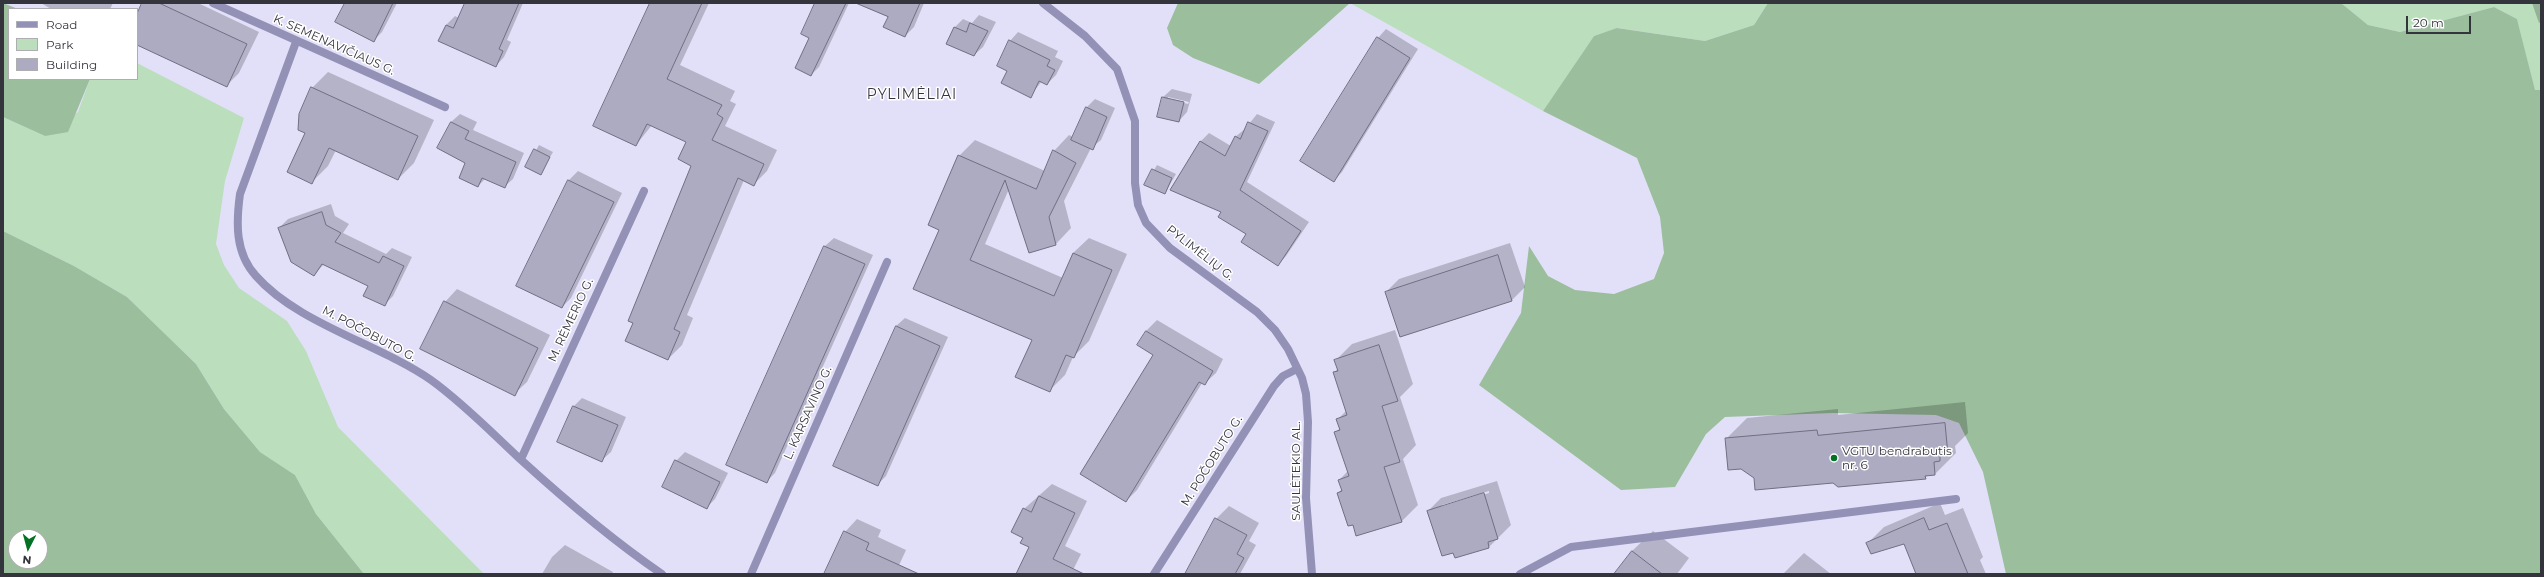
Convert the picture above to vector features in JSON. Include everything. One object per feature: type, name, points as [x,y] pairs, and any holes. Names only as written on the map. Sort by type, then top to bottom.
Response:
[{"type":"street","name":"K. SEMENAVIČIAUS G.","points":[[214,3],[296,42],[446,107]]},
{"type":"street","name":"PYLIMĖLIŲ G.","points":[[1043,3],[1085,36],[1118,69],[1135,121],[1135,184],[1138,205],[1146,223],[1160,240],[1257,312],[1275,330],[1297,369]]},
{"type":"street","name":"M. POČOBUTO G.","points":[[296,42],[240,194],[236,217],[238,242],[245,260],[254,275],[282,301],[430,380],[456,399],[521,459],[631,553],[662,574]]},
{"type":"street","name":"M. RĖMERIO G.","points":[[521,459],[644,191]]},
{"type":"street","name":"L. KARSAVINO G.","points":[[751,574],[887,262]]},
{"type":"street","name":"M. POČOBUTO G.","points":[[1154,574],[1274,386],[1283,376],[1297,369]]},
{"type":"street","name":"SAULĖTEKIO AL.","points":[[1297,369],[1306,394],[1306,498],[1312,574]]},
{"type":"street","points":[[1520,574],[1571,547],[1956,499]]},
{"type":"green space","points":[[3,3],[16,8],[8,8],[8,80],[90,80],[68,132],[45,136],[3,117]]},
{"type":"green space","points":[[1178,3],[1350,3],[1259,84],[1193,58],[1173,45],[1167,28]]},
{"type":"green space","points":[[1350,3],[1768,3],[1754,25],[1705,41],[1618,28],[1594,36],[1543,111]]},
{"type":"green space","points":[[1768,3],[2341,3],[2368,25],[2400,32],[2494,7],[2517,19],[2535,90],[2541,90],[2541,574],[2006,574],[1983,472],[1959,423],[1936,415],[1833,413],[1725,417],[1706,434],[1675,487],[1621,490],[1479,385],[1521,313],[1529,246],[1548,276],[1575,290],[1614,294],[1654,279],[1664,253],[1660,217],[1637,158],[1543,111],[1594,36],[1617,28],[1705,41],[1754,25]]},
{"type":"green space","points":[[2341,3],[2541,3],[2541,90],[2535,91],[2517,19],[2494,7],[2400,32],[2368,25]]},
{"type":"green space","points":[[138,64],[244,118],[225,181],[216,244],[224,265],[239,288],[287,321],[306,351],[338,427],[484,574],[364,574],[316,514],[295,475],[260,452],[224,409],[196,364],[127,297],[74,266],[3,231],[3,117],[45,136],[78,112],[90,80],[138,80]]},
{"type":"green space","points":[[3,231],[74,266],[127,297],[196,364],[224,409],[260,452],[295,475],[316,514],[364,574],[3,574]]},
{"type":"building","points":[[142,3],[159,3],[247,44],[227,87],[138,45],[138,12]]},
{"type":"building","points":[[345,3],[393,3],[374,42],[335,22]]},
{"type":"building","points":[[465,3],[519,3],[499,49],[503,51],[496,67],[438,41],[446,25],[453,28]]},
{"type":"building","points":[[650,3],[702,3],[667,79],[722,105],[717,114],[723,118],[712,140],[764,164],[754,186],[738,178],[674,329],[680,332],[668,360],[625,341],[633,323],[628,321],[691,166],[678,159],[686,142],[647,124],[636,146],[593,126]]},
{"type":"building","points":[[815,3],[846,3],[811,76],[795,68],[809,38],[801,34]]},
{"type":"building","points":[[856,3],[920,3],[905,37],[883,27],[888,17]]},
{"type":"building","points":[[970,23],[988,31],[974,56],[946,44],[954,27],[966,32]]},
{"type":"building","points":[[1377,37],[1410,58],[1334,182],[1300,161]]},
{"type":"building","points":[[1009,40],[1050,60],[1047,66],[1055,70],[1047,85],[1039,81],[1031,98],[1001,83],[1007,71],[997,66]]},
{"type":"building","points":[[311,87],[418,136],[398,180],[329,148],[312,184],[287,172],[305,133],[298,130],[299,114]]},
{"type":"building","points":[[1162,97],[1184,102],[1179,122],[1157,117]]},
{"type":"building","points":[[1086,107],[1107,117],[1093,150],[1071,140]]},
{"type":"building","points":[[451,122],[469,131],[465,139],[516,162],[505,188],[482,178],[478,187],[459,178],[465,163],[437,148]]},
{"type":"building","points":[[1248,122],[1268,131],[1240,190],[1301,231],[1278,266],[1241,242],[1246,234],[1218,217],[1221,212],[1170,190],[1200,141],[1225,156],[1235,136],[1240,139]]},
{"type":"building","points":[[534,149],[550,157],[541,175],[525,167]]},
{"type":"building","points":[[1053,150],[1076,163],[1049,217],[1056,245],[1029,253],[1005,180],[970,260],[1054,296],[1073,253],[1112,270],[1074,358],[1066,355],[1050,392],[1015,377],[1032,340],[913,289],[939,230],[928,225],[958,155],[1036,189]]},
{"type":"building","points":[[1152,169],[1172,178],[1165,194],[1144,185]]},
{"type":"building","points":[[568,180],[614,202],[562,308],[516,286]]},
{"type":"building","points":[[322,212],[326,225],[341,233],[335,242],[379,263],[383,256],[404,266],[385,306],[363,296],[368,286],[322,264],[314,276],[291,262],[278,228]]},
{"type":"building","points":[[824,246],[865,264],[767,483],[726,465]]},
{"type":"building","points":[[1498,255],[1512,301],[1400,337],[1385,292]]},
{"type":"building","points":[[444,301],[538,348],[515,396],[420,349]]},
{"type":"building","points":[[896,326],[940,346],[878,486],[833,466]]},
{"type":"building","points":[[1146,331],[1213,371],[1205,385],[1199,382],[1126,502],[1080,474],[1153,355],[1137,345]]},
{"type":"building","points":[[1379,345],[1398,401],[1382,406],[1400,462],[1384,467],[1402,522],[1356,536],[1353,525],[1348,526],[1337,493],[1342,491],[1338,480],[1349,476],[1334,432],[1340,430],[1336,419],[1347,415],[1333,372],[1338,371],[1334,360]]},
{"type":"building","points":[[573,406],[618,425],[602,462],[557,442]]},
{"type":"building","name":"VGTU bendrabutis nr. 6","points":[[1945,423],[1948,455],[1940,455],[1940,461],[1934,462],[1935,475],[1925,476],[1926,479],[1838,487],[1833,483],[1755,490],[1754,478],[1741,469],[1728,470],[1725,438],[1817,430],[1818,435]]},
{"type":"building","points":[[675,460],[720,482],[707,509],[662,487]]},
{"type":"building","points":[[1484,493],[1498,539],[1488,542],[1489,548],[1455,558],[1453,553],[1442,556],[1427,511]]},
{"type":"building","points":[[1039,496],[1075,513],[1053,559],[1084,574],[1016,574],[1029,547],[1020,543],[1023,538],[1011,532],[1023,508],[1031,512]]},
{"type":"building","points":[[1215,518],[1247,535],[1237,554],[1244,558],[1235,574],[1185,574]]},
{"type":"building","points":[[1924,518],[1929,530],[1947,523],[1968,574],[1916,574],[1904,544],[1871,554],[1866,543]]},
{"type":"building","points":[[844,531],[869,543],[866,550],[919,574],[824,574]]},
{"type":"building","points":[[1632,551],[1662,574],[1614,574]]},
{"type":"place","name":"VGTU bendrabutis nr. 6","points":[[1834,458]]},
{"type":"district","name":"PYLIMĖLIAI","points":[[912,95]]}]
